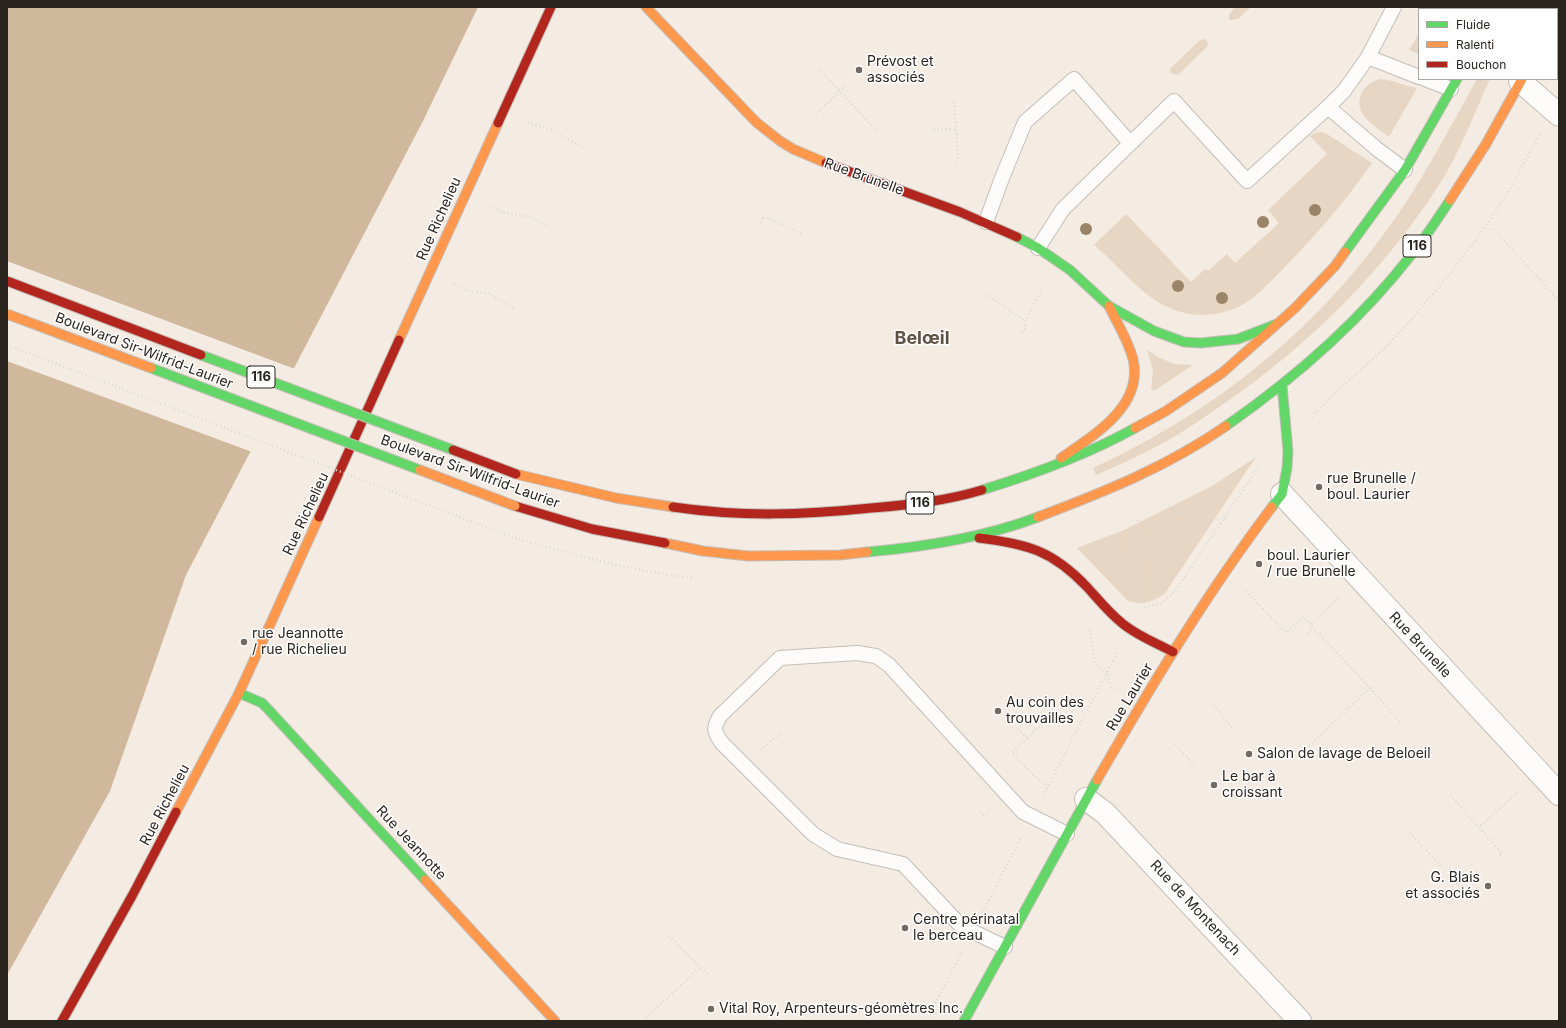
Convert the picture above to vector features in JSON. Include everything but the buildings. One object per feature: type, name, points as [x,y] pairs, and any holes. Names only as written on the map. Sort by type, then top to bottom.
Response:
[{"type":"main road","name":"Rue Richelieu","points":[[62,1021],[135,890],[239,693],[550,7]]},
{"type":"main road","name":"Rue Brunelle","points":[[646,7],[756,122],[780,141],[793,149],[831,165],[986,222],[1038,248],[1070,270],[1109,306],[1141,325],[1167,337],[1184,342],[1201,343],[1238,339],[1280,323]]},
{"type":"main road","name":"Boulevard Sir-Wilfrid-Laurier","points":[[7,314],[515,506],[600,531],[703,551],[748,556],[840,556],[911,548],[972,537],[1027,521],[1111,489],[1162,465],[1210,436],[1282,385],[1358,316],[1412,254],[1466,177],[1521,80]]},
{"type":"main road","name":"Boulevard Sir-Wilfrid-Laurier","points":[[7,281],[516,474],[616,498],[680,508],[750,515],[825,513],[906,505],[965,495],[1015,480],[1106,444],[1166,411],[1222,373],[1280,323],[1335,266],[1364,229],[1405,170],[1454,84]]},
{"type":"main road","name":"Rue Brunelle","points":[[1046,469],[1115,417],[1126,404],[1133,385],[1134,367],[1130,350],[1109,306]]},
{"type":"main road","name":"Rue Laurier","points":[[964,1021],[1086,799],[1173,652],[1256,527],[1282,494],[1287,468],[1288,451],[1282,385]]},
{"type":"main road","points":[[972,537],[1017,543],[1051,556],[1072,571],[1117,619],[1140,634],[1173,652]]},
{"type":"main road","name":"Rue Jeannotte","points":[[239,693],[262,703],[267,708],[555,1021]]},
{"type":"street","points":[[1521,80],[1559,115]]},
{"type":"street","name":"Rue Brunelle","points":[[1282,494],[1559,794]]},
{"type":"street","name":"Rue de Montenach","points":[[1086,799],[1105,813],[1300,1021]]},
{"type":"lane","points":[[1038,248],[1063,209],[1174,101],[1247,181],[1344,91],[1368,57],[1394,7]]},
{"type":"lane","points":[[1368,57],[1418,77]]},
{"type":"lane","points":[[986,222],[1025,122],[1074,80],[1130,143]]},
{"type":"lane","points":[[1431,80],[1454,84]]},
{"type":"lane","points":[[1328,107],[1377,149],[1405,170]]},
{"type":"lane","points":[[1005,948],[961,926],[903,864],[837,849],[813,834],[721,742],[715,733],[716,724],[720,716],[780,658],[857,653],[876,656],[889,665],[1023,812],[1067,834]]},
{"type":"path","points":[[819,69],[877,131]]},
{"type":"path","points":[[816,114],[848,84]]},
{"type":"path","points":[[954,102],[958,160],[956,166]]},
{"type":"path","points":[[525,121],[541,128],[552,130],[585,149]]},
{"type":"path","points":[[934,130],[956,129]]},
{"type":"path","points":[[1318,412],[1335,393],[1385,348],[1451,272],[1486,226],[1505,197],[1540,133]]},
{"type":"path","points":[[487,205],[502,212],[530,217],[550,228]]},
{"type":"path","points":[[761,223],[763,216],[802,234]]},
{"type":"path","points":[[1493,229],[1544,288],[1559,301]]},
{"type":"path","points":[[452,283],[468,291],[488,293],[514,308]]},
{"type":"path","points":[[1022,332],[1026,326],[1025,321],[1043,287]]},
{"type":"path","points":[[986,294],[1025,321]]},
{"type":"path","points":[[7,345],[515,538]]},
{"type":"path","points":[[1138,520],[1139,531],[1134,536],[1141,608],[1162,603],[1175,591],[1261,463]]},
{"type":"path","points":[[1169,505],[1183,515],[1195,518],[1234,519]]},
{"type":"path","points":[[1243,588],[1286,633],[1303,617],[1400,722]]},
{"type":"path","points":[[1308,632],[1339,597]]},
{"type":"path","points":[[1041,802],[1120,648]]},
{"type":"path","points":[[1107,672],[1111,687]]},
{"type":"path","points":[[1309,746],[1370,688]]},
{"type":"path","points":[[1213,705],[1234,729]]},
{"type":"path","points":[[1048,786],[1035,777],[1012,753],[1050,717]]},
{"type":"path","points":[[1018,729],[1027,738]]},
{"type":"path","points":[[1175,744],[1195,766]]},
{"type":"path","points":[[1479,827],[1519,791]]},
{"type":"path","points":[[1450,795],[1502,853],[1500,855]]},
{"type":"path","points":[[1410,832],[1443,868]]},
{"type":"path","points":[[669,936],[708,975],[709,974]]},
{"type":"path","points":[[643,1021],[700,967]]},
{"type":"shaded area","points":[[7,7],[478,7],[423,121],[186,575],[110,791],[7,975]]},
{"type":"shaded area","points":[[1235,7],[1251,7],[1238,19],[1231,20],[1229,19],[1229,15]]},
{"type":"shaded area","points":[[1418,35],[1418,54],[1409,50]]},
{"type":"shaded area","points":[[1203,39],[1209,43],[1207,47],[1180,73],[1177,75],[1171,73],[1170,69],[1199,41]]},
{"type":"shaded area","points":[[1379,79],[1389,80],[1417,88],[1389,137],[1366,118],[1362,113],[1360,106],[1359,100],[1365,87]]},
{"type":"shaded area","points":[[1476,80],[1490,80],[1460,146],[1439,185],[1393,248],[1368,278],[1341,306],[1284,358],[1210,413],[1163,443],[1096,475],[1093,468],[1140,444],[1185,418],[1227,390],[1304,326],[1339,289],[1372,250],[1403,207],[1432,160]]},
{"type":"shaded area","points":[[1322,132],[1372,163],[1340,205],[1282,270],[1262,290],[1250,300],[1238,307],[1221,313],[1203,315],[1176,311],[1158,302],[1139,288],[1094,245],[1126,214],[1191,282],[1205,269],[1208,271],[1227,254],[1235,263],[1279,223],[1268,210],[1327,154],[1310,136],[1315,133]]},
{"type":"shaded area","points":[[1147,349],[1156,356],[1174,364],[1193,365],[1154,391],[1151,389],[1153,371]]},
{"type":"shaded area","points":[[1256,457],[1165,593],[1156,599],[1143,603],[1128,601],[1077,548],[1124,530],[1212,486]]},
{"type":"pier","points":[[7,261],[295,369],[252,452],[7,361]]},
{"type":"traffic: fast","points":[[1345,252],[1405,170],[1456,80]]},
{"type":"traffic: fast","points":[[1226,426],[1252,408],[1301,368],[1371,302],[1412,254],[1450,200]]},
{"type":"traffic: fast","points":[[1017,237],[1038,248],[1070,270],[1109,306],[1154,331],[1184,342],[1201,343],[1238,339],[1277,324]]},
{"type":"traffic: fast","points":[[201,355],[453,450]]},
{"type":"traffic: fast","points":[[151,368],[420,470]]},
{"type":"traffic: fast","points":[[1272,507],[1282,494],[1287,468],[1288,451],[1282,385]]},
{"type":"traffic: fast","points":[[982,490],[1060,463],[1098,447],[1135,428]]},
{"type":"traffic: fast","points":[[867,552],[932,544],[975,536],[996,531],[1038,517]]},
{"type":"traffic: fast","points":[[239,693],[262,703],[267,708],[425,880]]},
{"type":"traffic: fast","points":[[964,1021],[1097,780]]},
{"type":"traffic: slow","points":[[646,7],[756,122],[780,141],[793,149],[826,163]]},
{"type":"traffic: slow","points":[[1450,200],[1486,144],[1521,80]]},
{"type":"traffic: slow","points":[[399,340],[498,123]]},
{"type":"traffic: slow","points":[[1135,428],[1166,411],[1222,373],[1295,308],[1335,266],[1345,252]]},
{"type":"traffic: slow","points":[[1061,458],[1114,418],[1124,405],[1131,391],[1134,376],[1133,359],[1125,338],[1109,306]]},
{"type":"traffic: slow","points":[[7,314],[151,368]]},
{"type":"traffic: slow","points":[[1038,517],[1135,478],[1204,441],[1226,426]]},
{"type":"traffic: slow","points":[[420,470],[515,506]]},
{"type":"traffic: slow","points":[[516,474],[616,498],[673,507]]},
{"type":"traffic: slow","points":[[1097,780],[1180,640],[1202,606],[1272,507]]},
{"type":"traffic: slow","points":[[176,812],[239,693],[319,517]]},
{"type":"traffic: slow","points":[[665,543],[703,551],[748,556],[840,555],[867,552]]},
{"type":"traffic: slow","points":[[425,880],[555,1021]]},
{"type":"traffic: jam","points":[[498,123],[551,7]]},
{"type":"traffic: jam","points":[[826,163],[960,212],[1017,237]]},
{"type":"traffic: jam","points":[[7,281],[201,355]]},
{"type":"traffic: jam","points":[[319,517],[399,340]]},
{"type":"traffic: jam","points":[[453,450],[516,474]]},
{"type":"traffic: jam","points":[[673,507],[747,514],[821,512],[927,502],[982,490]]},
{"type":"traffic: jam","points":[[515,506],[592,529],[665,543]]},
{"type":"traffic: jam","points":[[979,538],[1025,546],[1050,557],[1074,575],[1087,587],[1108,611],[1123,624],[1141,636],[1173,652]]},
{"type":"traffic: jam","points":[[62,1021],[132,896],[176,812]]},
{"type":"place","name":"Prévost et associés","points":[[859,70]]},
{"type":"place","name":"rue Brunelle / boul. Laurier","points":[[1319,487]]},
{"type":"place","name":"boul. Laurier / rue Brunelle","points":[[1259,564]]},
{"type":"place","name":"rue Jeannotte / rue Richelieu","points":[[244,642]]},
{"type":"place","name":"Au coin des trouvailles","points":[[998,711]]},
{"type":"place","name":"Salon de lavage de Beloeil","points":[[1249,754]]},
{"type":"place","name":"Le bar à croissant","points":[[1214,785]]},
{"type":"place","name":"G. Blais et associés","points":[[1488,886]]},
{"type":"place","name":"Centre périnatal le berceau","points":[[905,928]]},
{"type":"place","name":"Vital Roy, Arpenteurs-géomètres Inc.","points":[[711,1009]]},
{"type":"district","name":"Belœil","points":[[922,339]]}]
